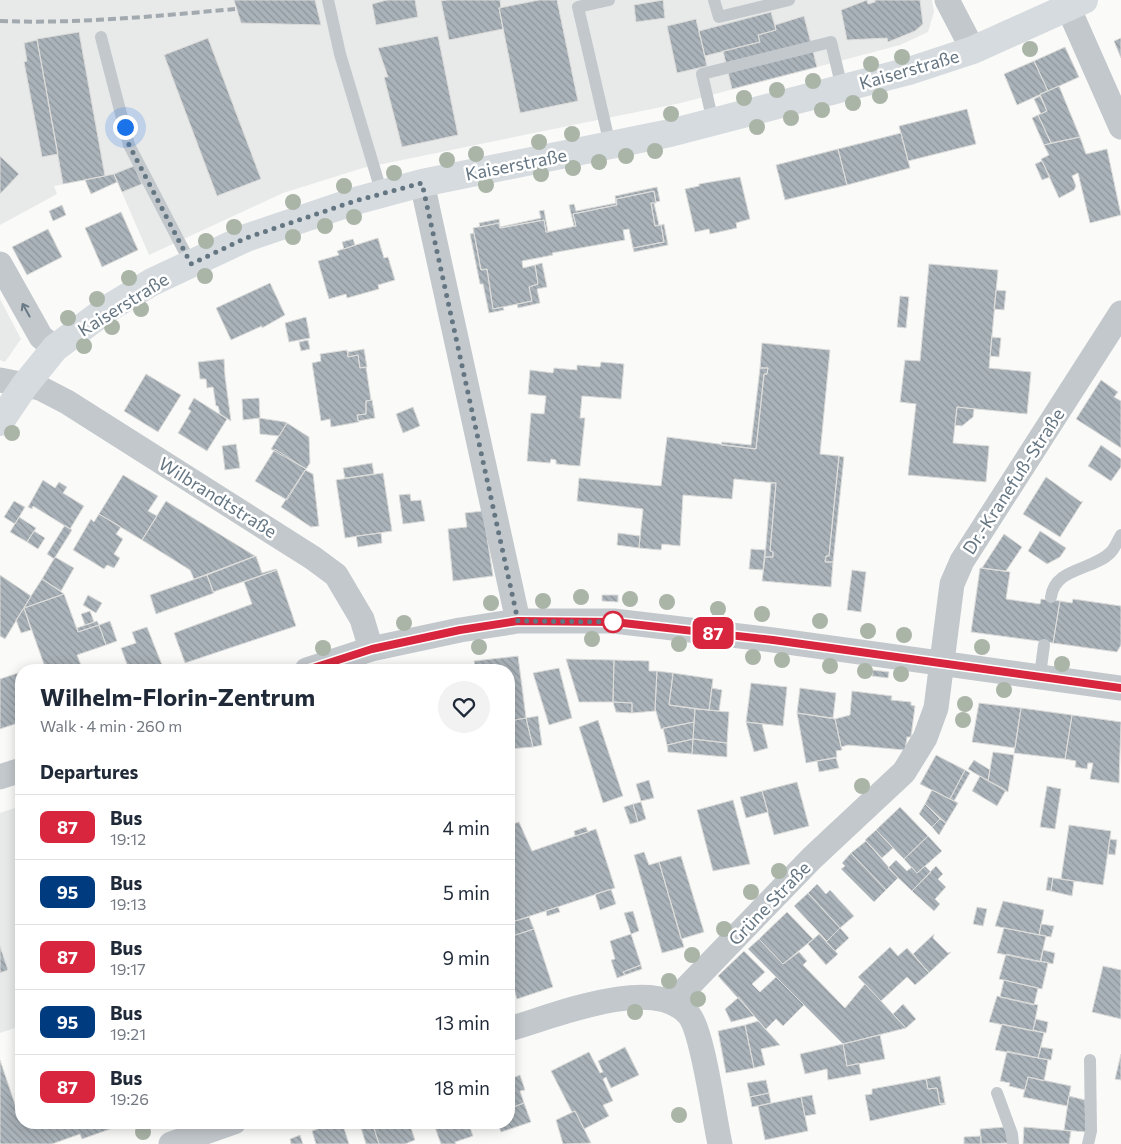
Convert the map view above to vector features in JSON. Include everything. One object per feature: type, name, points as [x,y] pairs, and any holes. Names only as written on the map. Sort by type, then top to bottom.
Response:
[{"type":"street","points":[[947,0],[973,50]]},
{"type":"street","name":"Kaiserstraße","points":[[0,422],[12,382],[107,309],[152,282],[246,238],[422,183],[713,122],[909,71],[973,50],[1076,3]]},
{"type":"street","points":[[1076,3],[1121,127]]},
{"type":"street","points":[[422,183],[518,621]]},
{"type":"street","points":[[0,264],[40,337],[55,348]]},
{"type":"street","name":"Dr.-Kranefuß-Straße","points":[[943,662],[952,584],[962,561],[1121,313]]},
{"type":"street","name":"Wilbrandtstraße","points":[[12,382],[40,388],[67,402],[313,558],[336,575],[362,620],[372,649]]},
{"type":"street","points":[[348,663],[372,649],[460,630],[518,621],[614,622],[943,662],[1121,688]]},
{"type":"street","name":"Grüne Straße","points":[[673,1002],[812,858],[904,772],[925,738],[936,708],[943,662]]},
{"type":"street","points":[[0,777],[15,772]]},
{"type":"street","points":[[515,1027],[585,1006],[624,998],[658,997],[673,1002],[689,1016],[698,1039],[720,1144]]},
{"type":"street","points":[[171,1144],[214,1129]]},
{"type":"lane","points":[[328,0],[340,54],[382,194]]},
{"type":"lane","points":[[609,0],[578,7],[610,145]]},
{"type":"lane","points":[[714,0],[719,17],[789,0]]},
{"type":"lane","points":[[101,37],[129,145],[191,264]]},
{"type":"lane","points":[[713,122],[702,74],[831,42],[842,88]]},
{"type":"lane","points":[[1051,597],[1052,588],[1060,578],[1081,570],[1110,553],[1121,535]]},
{"type":"lane","points":[[1040,675],[1044,645]]},
{"type":"lane","points":[[1088,1144],[1091,1131],[1090,1060]]},
{"type":"lane","points":[[997,1093],[1012,1134],[1013,1144]]},
{"type":"shaded area","points":[[0,0],[932,0],[934,12],[928,32],[900,45],[681,103],[363,168],[283,193],[149,255],[114,174],[54,186],[57,194],[0,225]]},
{"type":"shaded area","points":[[0,299],[21,339],[5,362],[0,360]]},
{"type":"shaded area","points":[[15,808],[15,1028],[0,1033],[0,813]]},
{"type":"building","points":[[234,0],[315,0],[321,25],[241,23]]},
{"type":"building","points":[[387,0],[415,0],[418,17],[376,25],[372,4]]},
{"type":"building","points":[[500,0],[501,8],[499,8],[503,29],[449,40],[441,1]]},
{"type":"building","points":[[539,0],[557,0],[578,101],[520,113],[499,8]]},
{"type":"building","points":[[663,0],[665,18],[636,22],[634,5]]},
{"type":"building","points":[[867,0],[868,4],[875,2],[875,0],[920,0],[923,24],[915,31],[888,42],[887,38],[847,40],[841,10]]},
{"type":"building","points":[[771,12],[776,30],[758,35],[760,42],[705,56],[699,31]]},
{"type":"building","points":[[804,16],[817,67],[732,89],[723,51],[760,42],[758,35],[776,30],[775,25]]},
{"type":"building","points":[[696,19],[707,66],[677,73],[667,26]]},
{"type":"building","points":[[79,32],[105,176],[63,184],[37,39]]},
{"type":"building","points":[[438,36],[458,135],[402,147],[384,77],[388,77],[378,48]]},
{"type":"building","points":[[208,38],[261,179],[217,196],[164,55]]},
{"type":"building","points":[[1121,38],[1121,58],[1114,41]]},
{"type":"building","points":[[37,40],[58,154],[42,157],[24,62],[27,61],[24,43]]},
{"type":"building","points":[[1065,47],[1079,77],[1048,91],[1034,61]]},
{"type":"building","points":[[1034,61],[1048,91],[1017,105],[1004,74]]},
{"type":"building","points":[[1059,86],[1080,137],[1051,143],[1038,115],[1047,111],[1040,94]]},
{"type":"building","points":[[1040,96],[1047,111],[1041,114],[1034,99]]},
{"type":"building","points":[[967,109],[976,144],[908,161],[899,126]]},
{"type":"building","points":[[1038,115],[1051,143],[1044,145],[1032,118]]},
{"type":"building","points":[[901,133],[910,168],[847,185],[838,149]]},
{"type":"building","points":[[1080,137],[1086,154],[1107,149],[1121,215],[1090,223],[1078,173],[1072,176],[1076,186],[1074,190],[1059,198],[1041,159],[1049,155],[1044,145]]},
{"type":"building","points":[[838,149],[847,185],[785,200],[776,165]]},
{"type":"building","points":[[0,156],[19,174],[0,194]]},
{"type":"building","points":[[1042,161],[1050,177],[1042,180],[1035,164]]},
{"type":"building","points":[[134,166],[142,184],[122,192],[114,174]]},
{"type":"building","points":[[114,174],[117,182],[91,194],[85,180]]},
{"type":"building","points":[[740,177],[750,219],[736,223],[737,228],[710,234],[709,229],[695,232],[685,189],[699,186],[699,184]]},
{"type":"building","points":[[657,187],[660,201],[656,202],[654,191],[616,199],[617,205],[573,214],[576,226],[574,226],[569,205],[574,204],[576,211],[616,203],[615,196]]},
{"type":"building","points":[[654,191],[656,203],[651,203],[655,226],[661,225],[664,242],[633,248],[629,229],[623,230],[625,240],[552,253],[553,255],[522,261],[523,268],[535,265],[538,284],[529,287],[532,301],[493,309],[487,269],[481,270],[473,228],[499,223],[500,228],[544,220],[546,232],[548,232],[576,226],[573,214],[617,205],[616,199]]},
{"type":"building","points":[[651,203],[654,203],[659,225],[655,226]]},
{"type":"building","points":[[62,205],[66,215],[53,221],[49,211]]},
{"type":"building","points":[[544,210],[548,232],[546,232],[544,220],[500,228],[499,223],[480,227],[479,223],[499,219],[500,227],[541,218],[539,211]]},
{"type":"building","points":[[121,212],[138,250],[102,267],[85,228]]},
{"type":"building","points":[[664,224],[668,245],[634,252],[633,248],[664,242],[661,225]]},
{"type":"building","points":[[48,229],[62,257],[27,275],[12,247]]},
{"type":"building","points":[[474,233],[481,270],[487,269],[493,309],[503,307],[504,310],[489,313],[483,284],[480,284],[470,234]]},
{"type":"building","points":[[378,238],[384,258],[388,257],[395,280],[378,285],[379,289],[347,298],[346,294],[329,299],[318,261],[339,255],[337,251]]},
{"type":"building","points":[[353,239],[355,245],[344,249],[342,242]]},
{"type":"building","points":[[542,263],[547,287],[537,289],[540,303],[518,308],[517,304],[532,301],[529,287],[538,284],[535,265]]},
{"type":"building","points":[[929,264],[998,270],[989,368],[1031,372],[1027,414],[957,407],[953,443],[989,446],[986,482],[908,475],[916,404],[900,402],[905,360],[920,361]]},
{"type":"building","points":[[270,283],[285,315],[262,328],[262,326],[231,340],[216,308]]},
{"type":"building","points":[[996,290],[1006,291],[1004,310],[994,309]]},
{"type":"building","points":[[900,296],[909,297],[906,328],[897,327]]},
{"type":"building","points":[[306,317],[310,338],[289,342],[285,323]]},
{"type":"building","points":[[992,337],[1001,338],[999,357],[990,356]]},
{"type":"building","points":[[308,340],[310,349],[301,351],[299,342]]},
{"type":"building","points":[[762,343],[830,350],[820,454],[839,456],[829,556],[826,556],[825,562],[833,562],[831,587],[762,581],[765,557],[773,557],[773,552],[770,551],[776,483],[734,479],[732,499],[683,495],[680,546],[662,544],[661,550],[639,548],[643,509],[577,501],[579,478],[661,486],[667,437],[756,449],[764,374],[767,374],[768,368],[760,368]]},
{"type":"building","points":[[364,349],[367,367],[360,368],[358,355],[348,357],[348,352]]},
{"type":"building","points":[[347,350],[348,357],[358,355],[360,368],[366,367],[371,400],[366,401],[366,414],[357,415],[359,422],[331,427],[330,419],[321,421],[312,363],[321,361],[320,354]]},
{"type":"building","points":[[224,359],[231,421],[220,414],[218,406],[216,406],[213,387],[207,388],[206,379],[200,379],[198,362]]},
{"type":"building","points":[[601,362],[624,364],[621,399],[582,396],[580,418],[585,418],[580,466],[556,464],[556,460],[551,459],[550,463],[527,461],[531,413],[544,414],[546,396],[528,394],[530,370],[553,373],[554,368],[577,370],[577,365],[600,367]]},
{"type":"building","points":[[760,368],[768,368],[767,374],[764,374],[756,449],[721,445],[722,442],[751,445]]},
{"type":"building","points":[[146,374],[181,395],[158,432],[124,411]]},
{"type":"building","points":[[1101,380],[1118,392],[1114,397],[1121,401],[1121,448],[1076,419]]},
{"type":"building","points":[[194,398],[227,419],[207,451],[178,433],[191,411],[188,409]]},
{"type":"building","points":[[259,398],[260,418],[243,420],[242,399]]},
{"type":"building","points":[[372,400],[375,418],[358,421],[357,415],[366,414],[366,401]]},
{"type":"building","points":[[413,407],[420,426],[403,433],[396,414]]},
{"type":"building","points":[[957,407],[974,409],[973,417],[962,426],[955,425]]},
{"type":"building","points":[[259,418],[287,423],[279,436],[260,434]]},
{"type":"building","points":[[287,423],[309,437],[310,463],[306,469],[271,449]]},
{"type":"building","points":[[236,444],[240,468],[225,470],[222,446]]},
{"type":"building","points":[[1101,445],[1121,459],[1121,467],[1111,481],[1088,466]]},
{"type":"building","points":[[275,449],[306,469],[287,500],[255,481]]},
{"type":"building","points":[[839,456],[844,457],[833,562],[825,562],[826,556],[829,556]]},
{"type":"building","points":[[372,463],[374,474],[345,478],[343,468]]},
{"type":"building","points":[[305,470],[313,474],[319,526],[311,527],[281,507]]},
{"type":"building","points":[[383,473],[392,531],[345,538],[336,480]]},
{"type":"building","points":[[123,475],[158,496],[148,511],[157,516],[142,540],[99,514]]},
{"type":"building","points":[[1046,477],[1081,502],[1083,501],[1060,537],[1023,514]]},
{"type":"building","points":[[43,480],[55,488],[59,482],[67,487],[63,493],[84,506],[70,529],[33,506],[32,509],[28,507]]},
{"type":"building","points":[[771,483],[776,483],[770,551],[773,552],[773,557],[765,557]]},
{"type":"building","points":[[410,494],[411,501],[421,500],[425,521],[403,524],[399,495]]},
{"type":"building","points":[[14,501],[25,507],[15,524],[4,517]]},
{"type":"building","points":[[166,501],[255,556],[194,579],[190,570],[142,540]]},
{"type":"building","points":[[483,511],[493,576],[453,581],[448,529],[467,527],[465,513]]},
{"type":"building","points":[[99,514],[121,527],[116,534],[123,539],[114,554],[120,558],[114,568],[107,565],[104,569],[73,550],[91,519],[94,522]]},
{"type":"building","points":[[19,517],[36,528],[27,542],[10,532]]},
{"type":"building","points":[[65,525],[72,530],[54,559],[47,554]]},
{"type":"building","points":[[34,531],[45,538],[38,549],[27,542]]},
{"type":"building","points":[[1040,531],[1066,548],[1060,557],[1047,564],[1028,551]]},
{"type":"building","points":[[381,533],[382,543],[358,547],[356,536]]},
{"type":"building","points":[[618,533],[640,536],[639,548],[617,545]]},
{"type":"building","points":[[1004,534],[1022,547],[1006,571],[982,568]]},
{"type":"building","points":[[751,549],[765,550],[763,570],[749,569]]},
{"type":"building","points":[[256,556],[262,573],[277,570],[213,592],[207,575]]},
{"type":"building","points":[[55,557],[74,568],[61,591],[42,579]]},
{"type":"building","points":[[980,568],[1010,572],[1006,599],[1040,604],[1041,599],[1060,601],[1053,643],[971,632]]},
{"type":"building","points":[[277,570],[296,626],[185,663],[174,633],[252,604],[244,582]]},
{"type":"building","points":[[852,570],[866,572],[861,612],[847,610]]},
{"type":"building","points":[[0,575],[31,596],[5,639],[0,636]]},
{"type":"building","points":[[207,575],[214,593],[156,614],[150,595]]},
{"type":"building","points":[[42,579],[64,594],[24,608],[31,596]]},
{"type":"building","points":[[64,594],[78,632],[99,625],[106,645],[77,655],[81,664],[44,664],[24,608]]},
{"type":"building","points":[[88,595],[102,603],[96,613],[83,605]]},
{"type":"building","points":[[602,595],[618,595],[618,602],[602,601]]},
{"type":"building","points":[[1073,599],[1121,606],[1121,645],[1117,652],[1053,643],[1060,601],[1072,603]]},
{"type":"building","points":[[24,608],[31,630],[21,633],[16,620]]},
{"type":"building","points":[[90,611],[94,622],[85,625],[81,614]]},
{"type":"building","points":[[97,621],[99,625],[78,632],[77,628]]},
{"type":"building","points":[[110,621],[117,641],[106,645],[99,625]]},
{"type":"building","points":[[147,627],[162,664],[127,664],[121,648],[136,643],[132,632]]},
{"type":"building","points":[[518,656],[526,718],[515,720],[515,664],[475,664],[474,661]]},
{"type":"building","points":[[566,659],[614,660],[613,702],[579,702]]},
{"type":"building","points":[[614,660],[649,661],[649,671],[657,671],[655,711],[632,713],[632,703],[613,702]]},
{"type":"building","points":[[559,668],[572,718],[549,725],[533,673]]},
{"type":"building","points":[[873,670],[889,672],[888,678],[872,676]]},
{"type":"building","points":[[657,671],[673,673],[669,705],[695,709],[694,722],[661,729],[655,708]]},
{"type":"building","points":[[673,673],[713,679],[709,710],[669,705]]},
{"type":"building","points":[[15,674],[15,724],[0,729],[0,679]]},
{"type":"building","points":[[751,683],[787,687],[783,726],[746,722]]},
{"type":"building","points":[[712,688],[722,690],[719,711],[709,710]]},
{"type":"building","points":[[800,688],[836,693],[833,718],[797,713]]},
{"type":"building","points":[[852,691],[892,696],[891,700],[911,702],[911,705],[915,706],[911,737],[907,737],[905,750],[848,745],[841,747],[835,719],[850,715]]},
{"type":"building","points":[[613,702],[632,703],[632,713],[616,712]]},
{"type":"building","points":[[979,703],[1021,708],[1015,748],[972,742]]},
{"type":"building","points":[[1021,708],[1072,715],[1065,759],[1014,753]]},
{"type":"building","points":[[695,709],[729,712],[727,743],[693,739]]},
{"type":"building","points":[[797,713],[835,719],[842,750],[836,751],[837,757],[806,763]]},
{"type":"building","points":[[1072,715],[1121,722],[1119,783],[1090,779],[1093,763],[1088,763],[1087,769],[1075,767],[1076,761],[1065,759]]},
{"type":"building","points":[[538,716],[542,745],[533,747],[526,718]]},
{"type":"building","points":[[526,718],[533,747],[515,748],[515,720]]},
{"type":"building","points":[[598,720],[623,796],[603,803],[579,727]]},
{"type":"building","points":[[694,722],[693,739],[667,745],[663,728]]},
{"type":"building","points":[[746,722],[762,724],[768,748],[754,752]]},
{"type":"building","points":[[693,739],[692,754],[668,752],[667,745]]},
{"type":"building","points":[[693,739],[727,743],[727,757],[692,754]]},
{"type":"building","points":[[993,752],[1014,755],[1008,792],[988,781]]},
{"type":"building","points":[[936,755],[965,770],[950,799],[920,784]]},
{"type":"building","points":[[836,758],[839,768],[819,772],[817,761]]},
{"type":"building","points":[[974,760],[990,770],[988,781],[968,769]]},
{"type":"building","points":[[965,770],[970,773],[954,801],[950,799]]},
{"type":"building","points":[[980,776],[1006,790],[997,806],[972,791]]},
{"type":"building","points":[[649,780],[654,798],[641,801],[636,784]]},
{"type":"building","points":[[797,782],[809,826],[774,835],[762,791]]},
{"type":"building","points":[[1047,786],[1061,789],[1055,829],[1040,827]]},
{"type":"building","points":[[932,790],[958,803],[946,823],[925,804]]},
{"type":"building","points":[[762,791],[768,812],[746,818],[740,797]]},
{"type":"building","points":[[733,800],[750,864],[713,871],[697,810]]},
{"type":"building","points":[[641,802],[646,819],[638,822],[633,804]]},
{"type":"building","points":[[633,804],[638,822],[630,824],[624,807]]},
{"type":"building","points":[[925,804],[940,819],[932,827],[919,814]]},
{"type":"building","points":[[900,807],[928,836],[904,859],[876,830]]},
{"type":"building","points":[[940,819],[946,823],[939,835],[932,827]]},
{"type":"building","points":[[519,822],[532,851],[596,829],[615,888],[515,921],[515,823]]},
{"type":"building","points":[[1069,825],[1111,831],[1103,885],[1061,879]]},
{"type":"building","points":[[586,827],[588,832],[575,836],[574,831]]},
{"type":"building","points":[[876,830],[893,848],[882,858],[865,840]]},
{"type":"building","points":[[928,836],[942,851],[917,873],[904,859]]},
{"type":"building","points":[[1110,839],[1117,840],[1115,855],[1108,854]]},
{"type":"building","points":[[866,841],[898,878],[886,890],[851,853]]},
{"type":"building","points":[[644,852],[649,865],[659,862],[684,947],[662,953],[634,855]]},
{"type":"building","points":[[851,853],[886,890],[874,902],[841,869],[845,866],[842,863]]},
{"type":"building","points":[[681,856],[704,932],[681,939],[659,862]]},
{"type":"building","points":[[896,860],[907,871],[912,867],[917,873],[925,866],[931,872],[912,891],[888,868]]},
{"type":"building","points":[[936,866],[943,874],[938,879],[946,887],[935,899],[940,904],[934,911],[912,891]]},
{"type":"building","points":[[1048,877],[1053,878],[1051,891],[1046,890]]},
{"type":"building","points":[[1053,878],[1074,881],[1072,896],[1051,891]]},
{"type":"building","points":[[817,884],[826,894],[830,890],[854,916],[840,928],[808,893]]},
{"type":"building","points":[[611,889],[616,904],[600,910],[595,894]]},
{"type":"building","points":[[808,893],[840,928],[827,941],[794,906]]},
{"type":"building","points":[[1003,901],[1044,910],[1039,935],[995,926]]},
{"type":"building","points":[[558,907],[560,912],[547,916],[546,911]]},
{"type":"building","points":[[977,907],[987,909],[983,926],[973,924]]},
{"type":"building","points":[[633,911],[639,931],[631,934],[624,913]]},
{"type":"building","points":[[787,912],[813,939],[783,964],[759,939]]},
{"type":"building","points":[[529,917],[534,929],[515,935],[515,921]]},
{"type":"building","points":[[1041,924],[1054,926],[1051,937],[1039,935]]},
{"type":"building","points":[[840,928],[849,938],[835,951],[826,942]]},
{"type":"building","points":[[1004,928],[1046,936],[1040,962],[997,953]]},
{"type":"building","points":[[534,929],[553,987],[517,999],[515,992],[515,935]]},
{"type":"building","points":[[631,934],[641,965],[623,972],[625,975],[617,978],[611,960],[615,959],[610,941]]},
{"type":"building","points":[[819,934],[838,954],[826,965],[808,944]]},
{"type":"building","points":[[934,934],[933,938],[948,953],[951,952],[929,973],[913,954]]},
{"type":"building","points":[[759,939],[783,964],[799,952],[807,961],[803,965],[845,1008],[865,984],[906,1028],[843,1044],[748,949]]},
{"type":"building","points":[[0,946],[8,970],[0,973]]},
{"type":"building","points":[[890,947],[898,956],[907,948],[929,973],[915,985],[907,977],[881,1001],[858,977]]},
{"type":"building","points":[[1043,950],[1055,953],[1053,964],[1041,961]]},
{"type":"building","points":[[744,951],[765,972],[752,984],[760,992],[776,977],[804,1005],[783,1026],[776,1019],[766,1029],[718,976]]},
{"type":"building","points":[[1006,954],[1048,963],[1042,989],[999,979]]},
{"type":"building","points":[[641,965],[642,969],[625,975],[623,972]]},
{"type":"building","points":[[1103,966],[1121,970],[1121,1019],[1092,1012]]},
{"type":"building","points":[[1004,980],[1038,988],[1034,1005],[1000,997]]},
{"type":"building","points":[[997,996],[1038,1005],[1033,1031],[989,1022]]},
{"type":"building","points":[[739,997],[754,1016],[731,1022],[725,1009]]},
{"type":"building","points":[[903,1004],[916,1019],[906,1028],[893,1014]]},
{"type":"building","points":[[1036,1019],[1048,1022],[1046,1033],[1033,1030]]},
{"type":"building","points":[[758,1021],[780,1045],[761,1049],[765,1065],[754,1068],[745,1025]]},
{"type":"building","points":[[1002,1024],[1044,1033],[1038,1058],[995,1050]]},
{"type":"building","points":[[745,1025],[754,1068],[726,1073],[718,1031]]},
{"type":"building","points":[[880,1035],[885,1059],[847,1066],[843,1044]]},
{"type":"building","points":[[843,1044],[847,1066],[859,1063],[861,1074],[828,1080],[827,1069],[805,1074],[800,1054]]},
{"type":"building","points":[[625,1047],[639,1075],[611,1088],[606,1077],[603,1079],[613,1101],[603,1105],[609,1116],[584,1129],[575,1111],[572,1112],[551,1071],[589,1052],[600,1073],[603,1072],[598,1061]]},
{"type":"building","points":[[1041,1047],[1053,1049],[1051,1060],[1038,1058]]},
{"type":"building","points":[[1007,1051],[1048,1060],[1044,1081],[1028,1077],[1025,1090],[1009,1086],[1010,1083],[1000,1081]]},
{"type":"building","points":[[1121,1054],[1121,1080],[1115,1079]]},
{"type":"building","points":[[0,1060],[15,1104],[15,1129],[110,1129],[82,1139],[80,1134],[52,1144],[0,1144]]},
{"type":"building","points":[[520,1075],[525,1090],[520,1091],[524,1103],[515,1106],[515,1077]]},
{"type":"building","points":[[940,1076],[945,1103],[940,1104],[937,1088],[928,1089],[926,1079]]},
{"type":"building","points":[[1028,1077],[1071,1086],[1067,1106],[1023,1097]]},
{"type":"building","points":[[926,1079],[928,1089],[937,1088],[940,1104],[946,1104],[870,1121],[865,1095],[872,1094],[872,1089]]},
{"type":"building","points":[[766,1080],[769,1093],[750,1097],[747,1083]]},
{"type":"building","points":[[769,1093],[771,1103],[752,1107],[750,1097]]},
{"type":"building","points":[[812,1095],[816,1114],[805,1116],[801,1097]]},
{"type":"building","points":[[1069,1096],[1085,1100],[1086,1132],[1064,1130]]},
{"type":"building","points":[[801,1097],[808,1131],[765,1140],[758,1106]]},
{"type":"building","points":[[524,1103],[531,1122],[515,1127],[515,1106]]},
{"type":"building","points":[[575,1111],[591,1143],[563,1144],[556,1120]]},
{"type":"building","points":[[1005,1127],[1008,1143],[981,1144],[980,1129]]},
{"type":"building","points":[[1024,1127],[1071,1131],[1069,1144],[1023,1144]]},
{"type":"building","points":[[317,1129],[344,1129],[349,1144],[316,1144],[312,1131]]},
{"type":"building","points":[[361,1129],[374,1129],[379,1144],[366,1144]]},
{"type":"building","points":[[374,1129],[411,1129],[415,1140],[405,1144],[379,1144]]},
{"type":"building","points":[[436,1129],[470,1129],[473,1136],[455,1142],[456,1144],[441,1144]]},
{"type":"building","points":[[300,1135],[303,1144],[291,1144],[290,1139]]},
{"type":"building","points":[[981,1136],[981,1144],[964,1144],[964,1137]]},
{"type":"railway","points":[[0,21],[30,22],[147,17],[235,9]]},
{"type":"bus line","name":"87","points":[[324,664],[372,649],[460,630],[518,621],[614,622],[773,640],[1040,675],[1121,688]]},
{"type":"route","points":[[125,127],[129,145],[191,264],[246,238],[355,201],[422,183],[514,594],[518,621],[613,622]]}]
